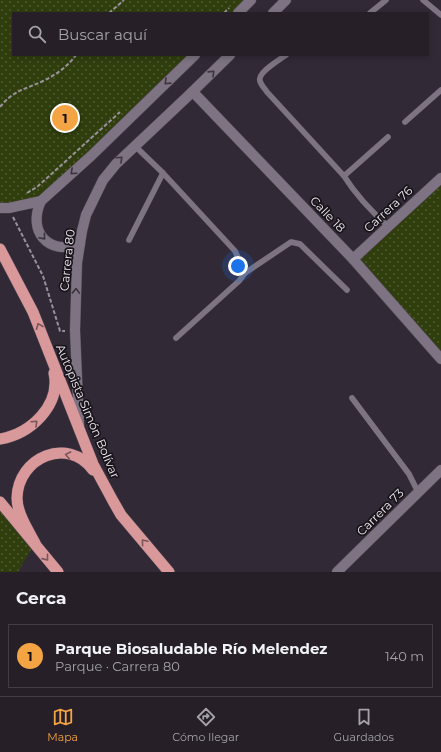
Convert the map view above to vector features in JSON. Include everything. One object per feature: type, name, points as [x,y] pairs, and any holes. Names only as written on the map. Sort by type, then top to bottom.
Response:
[{"type":"highway","name":"Autopista Simón Bolívar","points":[[0,249],[33,312],[93,464],[121,515],[169,572]]},
{"type":"highway","points":[[0,439],[15,436],[28,429],[39,420],[48,407],[53,393],[55,378],[49,352]]},
{"type":"highway","points":[[34,543],[17,500],[18,486],[24,473],[39,459],[60,453],[75,456],[81,459],[92,469],[113,501]]},
{"type":"highway","points":[[0,502],[58,572]]},
{"type":"main road","points":[[239,12],[251,0]]},
{"type":"main road","points":[[274,12],[286,0]]},
{"type":"main road","points":[[80,244],[70,247],[60,247],[51,244],[43,238],[38,230],[36,220],[37,210],[41,201],[91,156],[194,56]]},
{"type":"main road","name":"Carrera 80","points":[[79,428],[74,330],[77,264],[86,215],[104,180],[116,164],[229,56]]},
{"type":"main road","name":"Calle 18","points":[[193,92],[353,259],[441,359]]},
{"type":"main road","name":"Carrera 76","points":[[353,259],[441,178]]},
{"type":"main road","points":[[4,208],[41,201]]},
{"type":"main road","name":"Carrera 73","points":[[340,571],[441,470]]},
{"type":"lane","points":[[371,12],[386,0]]},
{"type":"lane","points":[[423,0],[441,15]]},
{"type":"lane","points":[[285,56],[260,76],[260,81],[267,92],[344,176],[349,184],[379,218],[388,226]]},
{"type":"lane","points":[[404,122],[441,90]]},
{"type":"lane","points":[[344,176],[388,137]]},
{"type":"lane","points":[[134,146],[162,173],[235,251],[245,273]]},
{"type":"lane","points":[[129,240],[162,173]]},
{"type":"lane","points":[[176,338],[239,281],[245,273],[291,242],[300,244],[347,290]]},
{"type":"lane","points":[[352,398],[409,474],[418,492]]},
{"type":"path","points":[[110,12],[124,0]]},
{"type":"path","points":[[0,107],[10,96],[44,81],[64,68],[75,56]]},
{"type":"path","points":[[23,195],[37,187],[122,110]]},
{"type":"path","points":[[4,208],[43,276],[60,331],[74,330]]},
{"type":"green space","points":[[0,0],[251,0],[239,12],[12,12],[12,56],[194,56],[41,201],[0,208]]},
{"type":"green space","points":[[441,178],[441,359],[353,259]]},
{"type":"green space","points":[[0,502],[35,543],[18,572],[0,572]]},
{"type":"place","name":"Parque Biosaludable Río Melendez","points":[[65,118]]}]
